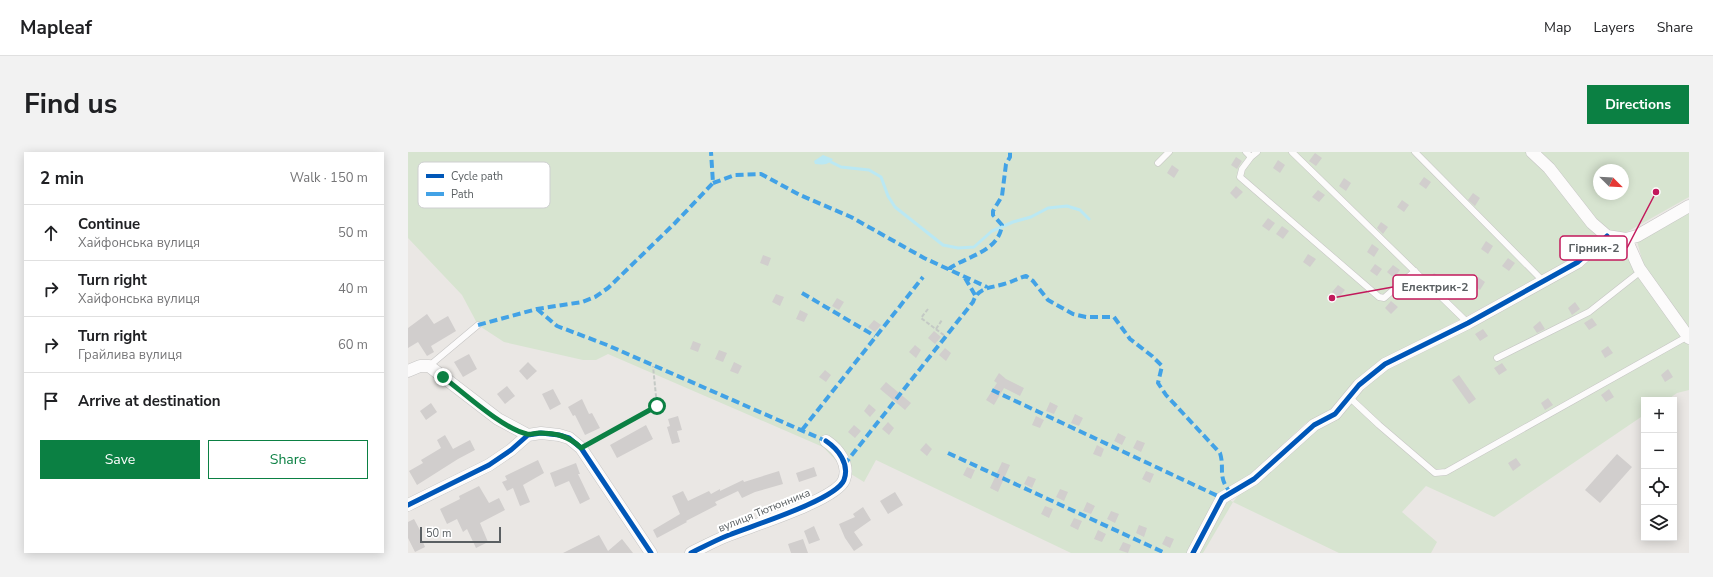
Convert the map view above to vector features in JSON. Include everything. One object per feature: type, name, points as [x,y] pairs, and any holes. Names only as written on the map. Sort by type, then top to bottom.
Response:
[{"type":"street","points":[[1532,152],[1548,168],[1592,223],[1607,236],[1626,239],[1637,236],[1689,206]]},
{"type":"street","points":[[1193,553],[1222,498],[1254,479],[1314,425],[1335,414],[1359,385],[1385,364],[1468,323],[1578,262],[1607,236]]},
{"type":"street","points":[[1626,239],[1641,271],[1688,337]]},
{"type":"street","points":[[408,371],[420,366],[429,366],[498,419],[528,435]]},
{"type":"street","points":[[408,505],[489,465],[511,450],[528,435],[541,433],[559,434],[569,438],[581,448],[651,553]]},
{"type":"street","name":"вулиця Тютюнника","points":[[691,553],[728,535],[778,518],[832,492],[844,480],[844,465],[838,452],[826,441]]},
{"type":"lane","points":[[1158,163],[1169,152]]},
{"type":"lane","points":[[1246,152],[1251,157]]},
{"type":"lane","points":[[1258,152],[1251,157],[1242,169],[1240,177],[1379,297],[1384,298],[1415,271]]},
{"type":"lane","points":[[1292,152],[1468,323]]},
{"type":"lane","points":[[1415,152],[1543,281]]},
{"type":"lane","points":[[1497,358],[1589,312],[1641,271]]},
{"type":"lane","points":[[429,366],[478,325]]},
{"type":"lane","points":[[1350,397],[1379,425],[1435,473],[1446,472],[1688,337]]},
{"type":"path","points":[[928,309],[921,318],[945,336]]},
{"type":"path","points":[[936,329],[942,320]]},
{"type":"path","points":[[581,448],[657,406],[653,366]]},
{"type":"green space","points":[[408,152],[1527,152],[1544,169],[1598,237],[1576,258],[1423,339],[1332,410],[1306,423],[1247,477],[1220,495],[1233,502],[1203,553],[1071,553],[876,460],[864,482],[846,471],[823,447],[608,354],[596,360],[583,360],[504,342],[478,325],[462,295],[408,238]]},
{"type":"green space","points":[[1540,152],[1689,152],[1689,197],[1625,233],[1616,234],[1599,222],[1565,184]]},
{"type":"green space","points":[[1689,212],[1689,331],[1644,267],[1637,241]]},
{"type":"green space","points":[[1609,241],[1624,245],[1635,270],[1689,346],[1689,390],[1677,393],[1671,397],[1641,397],[1641,417],[1494,517],[1426,486],[1402,512],[1437,542],[1431,553],[1339,553],[1233,502],[1241,492],[1316,429],[1332,423],[1362,388],[1386,368]]},
{"type":"water","points":[[823,155],[833,159],[825,164],[815,164],[814,161]]},
{"type":"building","points":[[1315,153],[1322,158],[1316,166],[1309,161]]},
{"type":"building","points":[[1236,157],[1242,161],[1237,169],[1231,165]]},
{"type":"building","points":[[1278,160],[1285,165],[1280,173],[1273,168]]},
{"type":"building","points":[[1172,165],[1179,170],[1174,178],[1167,173]]},
{"type":"building","points":[[1424,177],[1431,182],[1426,189],[1419,184]]},
{"type":"building","points":[[1344,178],[1351,183],[1346,191],[1339,186]]},
{"type":"building","points":[[1236,186],[1243,192],[1236,199],[1230,193]]},
{"type":"building","points":[[1318,190],[1325,195],[1319,202],[1312,197]]},
{"type":"building","points":[[1473,193],[1480,198],[1475,206],[1468,200]]},
{"type":"building","points":[[1402,200],[1409,205],[1404,212],[1397,207]]},
{"type":"building","points":[[1268,218],[1275,223],[1269,231],[1262,226]]},
{"type":"building","points":[[1381,222],[1388,227],[1383,234],[1377,228]]},
{"type":"building","points":[[1282,226],[1289,231],[1283,239],[1276,234]]},
{"type":"building","points":[[1486,241],[1493,246],[1488,254],[1481,249]]},
{"type":"building","points":[[1372,244],[1379,249],[1374,257],[1367,252]]},
{"type":"building","points":[[1308,254],[1316,259],[1310,267],[1303,262]]},
{"type":"building","points":[[763,255],[771,258],[768,266],[760,263]]},
{"type":"building","points":[[1508,258],[1515,263],[1509,271],[1502,266]]},
{"type":"building","points":[[1375,264],[1382,269],[1377,276],[1370,271]]},
{"type":"building","points":[[1393,265],[1400,270],[1394,278],[1387,272]]},
{"type":"building","points":[[1434,273],[1441,278],[1436,286],[1430,279]]},
{"type":"building","points":[[1478,277],[1485,282],[1480,290],[1472,284]]},
{"type":"building","points":[[1338,285],[1345,290],[1339,297],[1332,292]]},
{"type":"building","points":[[776,294],[784,297],[780,306],[772,302]]},
{"type":"building","points":[[837,298],[844,302],[839,310],[832,306]]},
{"type":"building","points":[[1391,301],[1398,307],[1391,314],[1385,308]]},
{"type":"building","points":[[1575,302],[1580,309],[1572,315],[1568,308]]},
{"type":"building","points":[[800,310],[808,314],[804,322],[796,319]]},
{"type":"building","points":[[427,314],[434,324],[448,316],[456,331],[431,346],[434,352],[427,356],[418,342],[408,348],[408,328]]},
{"type":"building","points":[[1592,318],[1597,325],[1589,330],[1584,323]]},
{"type":"building","points":[[874,320],[881,325],[875,332],[868,327]]},
{"type":"building","points":[[1540,321],[1545,329],[1537,333],[1533,327]]},
{"type":"building","points":[[1483,329],[1488,336],[1480,341],[1475,334]]},
{"type":"building","points":[[934,331],[941,337],[935,344],[928,338]]},
{"type":"building","points":[[693,341],[701,344],[698,352],[690,349]]},
{"type":"building","points":[[915,345],[921,350],[916,358],[909,352]]},
{"type":"building","points":[[1608,346],[1613,353],[1605,358],[1601,351]]},
{"type":"building","points":[[945,348],[951,353],[946,361],[939,355]]},
{"type":"building","points":[[719,350],[727,353],[723,362],[715,359]]},
{"type":"building","points":[[469,354],[477,369],[463,377],[454,362]]},
{"type":"building","points":[[528,362],[537,371],[527,380],[519,371]]},
{"type":"building","points":[[734,362],[742,366],[738,374],[730,371]]},
{"type":"building","points":[[1502,363],[1507,370],[1499,375],[1494,368]]},
{"type":"building","points":[[1668,369],[1673,377],[1665,382],[1661,375]]},
{"type":"building","points":[[825,370],[831,375],[826,382],[819,377]]},
{"type":"building","points":[[999,373],[1006,379],[1024,388],[1020,396],[1004,388],[994,405],[986,400],[997,383],[994,381]]},
{"type":"building","points":[[1459,375],[1476,399],[1469,404],[1452,380]]},
{"type":"building","points":[[886,382],[911,403],[905,410],[880,389]]},
{"type":"building","points":[[507,386],[515,396],[505,404],[497,394]]},
{"type":"building","points":[[553,389],[561,404],[550,410],[542,394]]},
{"type":"building","points":[[1609,389],[1614,397],[1606,402],[1601,395]]},
{"type":"building","points":[[1548,398],[1553,405],[1545,410],[1541,403]]},
{"type":"building","points":[[582,399],[589,414],[592,413],[600,428],[585,435],[575,415],[573,416],[568,407]]},
{"type":"building","points":[[1050,402],[1058,406],[1054,414],[1046,411]]},
{"type":"building","points":[[431,403],[437,412],[426,420],[420,411]]},
{"type":"building","points":[[869,404],[876,410],[870,417],[864,411]]},
{"type":"building","points":[[1075,414],[1083,418],[1079,426],[1071,423]]},
{"type":"building","points":[[678,416],[682,430],[677,431],[680,442],[672,444],[667,427],[670,426],[668,419]]},
{"type":"building","points":[[1036,416],[1044,420],[1040,428],[1032,425]]},
{"type":"building","points":[[888,422],[894,428],[889,435],[882,429]]},
{"type":"building","points":[[646,425],[653,439],[617,458],[610,445]]},
{"type":"building","points":[[854,425],[861,431],[855,438],[848,432]]},
{"type":"building","points":[[1118,433],[1126,437],[1122,445],[1114,441]]},
{"type":"building","points":[[445,435],[453,449],[470,440],[475,450],[417,485],[409,471],[423,463],[421,460],[441,448],[437,440]]},
{"type":"building","points":[[1137,440],[1145,443],[1141,452],[1133,448]]},
{"type":"building","points":[[926,443],[932,449],[927,456],[920,450]]},
{"type":"building","points":[[1097,445],[1104,449],[1101,457],[1093,454]]},
{"type":"building","points":[[1617,454],[1632,467],[1600,503],[1585,490]]},
{"type":"building","points":[[1516,458],[1521,465],[1513,471],[1508,463]]},
{"type":"building","points":[[538,460],[544,473],[523,485],[530,502],[520,506],[513,488],[507,491],[502,482],[507,480],[505,476]]},
{"type":"building","points":[[1002,462],[1010,465],[998,492],[990,488]]},
{"type":"building","points":[[576,463],[580,474],[578,474],[590,499],[580,504],[569,481],[555,487],[550,473]]},
{"type":"building","points":[[814,467],[817,476],[799,482],[796,473]]},
{"type":"building","points":[[967,467],[975,470],[971,479],[963,475]]},
{"type":"building","points":[[779,471],[783,484],[755,492],[742,498],[738,491],[715,502],[717,505],[657,538],[653,530],[680,514],[672,496],[683,491],[688,501],[709,491],[711,494],[743,480],[744,482]]},
{"type":"building","points":[[1146,471],[1154,474],[1150,483],[1142,479]]},
{"type":"building","points":[[1028,476],[1036,479],[1032,488],[1024,484]]},
{"type":"building","points":[[479,486],[489,503],[499,498],[505,510],[480,523],[488,542],[476,548],[467,529],[463,532],[457,519],[447,524],[440,509],[460,499],[459,496]]},
{"type":"building","points":[[1060,489],[1068,492],[1064,501],[1056,497]]},
{"type":"building","points":[[895,492],[903,505],[888,514],[880,501]]},
{"type":"building","points":[[1087,502],[1095,506],[1091,514],[1083,511]]},
{"type":"building","points":[[1045,506],[1053,509],[1049,518],[1041,514]]},
{"type":"building","points":[[863,507],[871,520],[854,532],[863,545],[854,551],[845,538],[839,524],[855,517],[853,514]]},
{"type":"building","points":[[1111,511],[1119,514],[1115,523],[1107,519]]},
{"type":"building","points":[[1074,518],[1082,521],[1078,530],[1070,526]]},
{"type":"building","points":[[414,519],[422,534],[420,535],[425,547],[415,552],[408,538],[408,522]]},
{"type":"building","points":[[1139,525],[1147,528],[1144,537],[1136,533]]},
{"type":"building","points":[[814,526],[820,540],[809,544],[804,531]]},
{"type":"building","points":[[1098,530],[1106,534],[1102,542],[1094,539]]},
{"type":"building","points":[[599,535],[608,551],[622,539],[633,553],[563,553]]},
{"type":"building","points":[[1166,536],[1174,539],[1170,548],[1162,544]]},
{"type":"building","points":[[803,539],[808,553],[791,553],[788,544]]},
{"type":"building","points":[[1123,542],[1131,545],[1128,553],[1119,550]]},
{"type":"waterway","points":[[831,162],[841,167],[869,170],[881,177],[888,196],[895,207],[943,245],[958,248],[974,247],[992,231],[1013,222],[1031,217],[1048,208],[1067,206],[1080,210],[1089,219]]},
{"type":"marked path","points":[[478,325],[537,309],[582,302],[595,297],[608,288],[675,223],[713,183],[711,152]]},
{"type":"marked path","points":[[950,270],[950,268],[989,247],[1000,234],[1002,225],[993,215],[993,211],[1002,196],[1006,164],[1010,157],[1010,152]]},
{"type":"marked path","points":[[713,183],[735,175],[761,174],[800,195],[851,217],[924,258],[987,287]]},
{"type":"marked path","points":[[844,465],[973,302],[978,293],[1026,276],[1033,281],[1048,300],[1073,314],[1086,317],[1114,317],[1130,339],[1162,366],[1158,383],[1166,395],[1220,453],[1222,477],[1230,492]]},
{"type":"marked path","points":[[802,430],[923,277]]},
{"type":"marked path","points":[[965,278],[975,295]]},
{"type":"marked path","points":[[802,293],[875,336]]},
{"type":"marked path","points":[[537,309],[557,326],[607,345],[826,441]]},
{"type":"marked path","points":[[992,390],[1222,498]]},
{"type":"marked path","points":[[948,453],[1165,553]]},
{"type":"cycle path","points":[[1193,553],[1222,498],[1254,479],[1314,425],[1335,414],[1359,385],[1385,364],[1468,323],[1578,262],[1607,236]]},
{"type":"cycle path","points":[[408,505],[489,465],[511,450],[528,435],[541,433],[559,435],[569,438],[581,448],[651,553]]},
{"type":"cycle path","points":[[691,553],[724,537],[792,512],[826,496],[838,488],[844,480],[844,463],[835,448],[826,441]]},
{"type":"place","name":"Гірник-2","points":[[1656,192]]},
{"type":"place","name":"Електрик-2","points":[[1332,298]]},
{"type":"route","points":[[443,377],[480,407],[511,427],[528,435],[534,433],[559,434],[569,438],[581,448],[657,406]]}]
